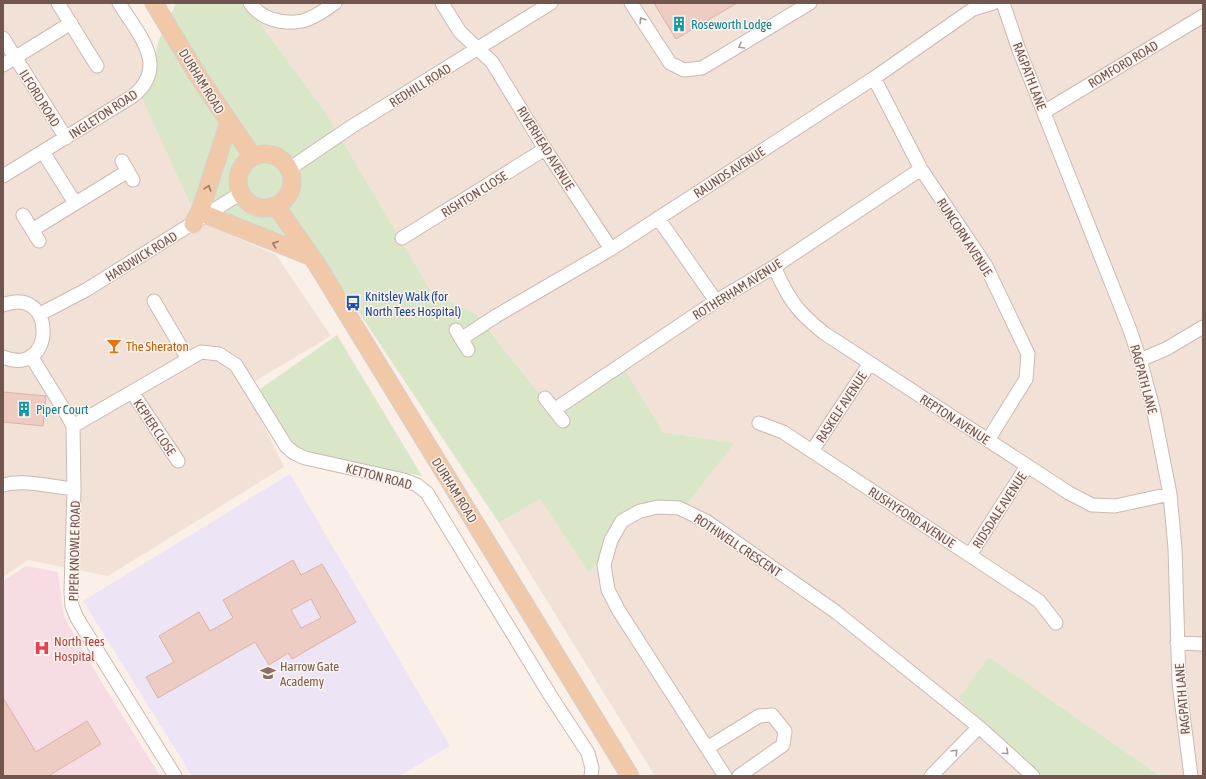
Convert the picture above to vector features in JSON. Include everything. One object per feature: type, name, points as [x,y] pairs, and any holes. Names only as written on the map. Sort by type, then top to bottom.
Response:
[{"type":"main road","name":"DURHAM ROAD","points":[[154,3],[229,122],[253,157]]},
{"type":"main road","points":[[229,122],[201,209],[200,219],[312,257]]},
{"type":"main road","points":[[261,154],[271,155],[280,159],[290,169],[292,177],[290,193],[285,200],[276,206],[261,208],[253,206],[240,193],[238,177],[241,168],[253,157],[261,154]]},
{"type":"main road","name":"DURHAM ROAD","points":[[276,206],[312,257],[630,776]]},
{"type":"street","points":[[58,3],[97,66]]},
{"type":"street","name":"INGLETON ROAD","points":[[3,176],[66,138],[132,96],[143,87],[150,74],[151,60],[145,46],[119,3]]},
{"type":"street","points":[[250,3],[265,16],[274,20],[301,21],[319,14],[335,3]]},
{"type":"street","name":"RIVERHEAD AVENUE","points":[[442,3],[460,32],[492,62],[545,150],[611,249]]},
{"type":"street","name":"REDHILL ROAD","points":[[290,169],[351,127],[551,3]]},
{"type":"street","points":[[631,3],[670,63],[684,70],[702,68],[810,3]]},
{"type":"street","name":"RAUNDS AVENUE","points":[[462,340],[496,316],[611,249],[874,78],[973,9],[993,3]]},
{"type":"street","name":"RAGPATH LANE","points":[[1003,3],[1140,360],[1162,450],[1170,494],[1175,548],[1179,683],[1191,776]]},
{"type":"street","name":"ROMFORD ROAD","points":[[1044,112],[1202,19]]},
{"type":"street","name":"ILFORD ROAD","points":[[3,65],[71,23]]},
{"type":"street","name":"ILFORD ROAD","points":[[3,38],[66,138]]},
{"type":"street","name":"RUNCORN AVENUE","points":[[874,78],[921,169],[986,266],[1028,354],[1026,379],[988,440]]},
{"type":"street","name":"RISHTON CLOSE","points":[[402,238],[545,150]]},
{"type":"street","points":[[43,152],[75,203]]},
{"type":"street","name":"ROTHERHAM AVENUE","points":[[554,410],[716,301],[774,267],[921,169]]},
{"type":"street","points":[[22,215],[36,236],[75,203],[128,171]]},
{"type":"street","name":"HARDWICK ROAD","points":[[40,314],[86,290],[240,193]]},
{"type":"street","points":[[658,218],[716,301]]},
{"type":"street","name":"REPTON AVENUE","points":[[774,267],[789,299],[804,317],[824,333],[1068,493],[1092,505],[1115,506],[1170,494]]},
{"type":"street","points":[[154,300],[188,358]]},
{"type":"street","points":[[3,305],[11,302],[22,302],[32,306],[40,314],[44,324],[45,335],[38,349],[31,356],[18,360],[3,357]]},
{"type":"street","points":[[1140,360],[1166,349],[1203,327]]},
{"type":"street","name":"KETTON ROAD","points":[[72,426],[188,358],[202,352],[219,354],[236,365],[286,446],[294,453],[305,458],[404,480],[417,485],[427,493],[550,695],[588,753],[592,768],[591,776]]},
{"type":"street","name":"PIPER KNOWLE ROAD","points":[[31,356],[66,413],[72,426],[74,489],[71,592],[72,606],[77,618],[175,776]]},
{"type":"street","name":"RASKELF AVENUE","points":[[812,451],[870,363]]},
{"type":"street","name":"KEPIER CLOSE","points":[[132,392],[178,462]]},
{"type":"street","points":[[546,398],[563,421]]},
{"type":"street","name":"RUSHYFORD AVENUE","points":[[759,423],[784,432],[1039,601],[1056,623]]},
{"type":"street","name":"RIDSDALE AVENUE","points":[[970,555],[1027,466]]},
{"type":"street","points":[[3,485],[14,482],[74,489]]},
{"type":"street","name":"ROTHWELL CRESCENT","points":[[725,776],[619,611],[608,590],[604,565],[611,540],[622,521],[640,511],[658,507],[679,508],[706,521],[836,612],[979,727],[1033,776]]},
{"type":"street","points":[[1177,643],[1203,644]]},
{"type":"street","points":[[707,748],[759,716],[772,715],[785,731],[783,745],[739,776]]},
{"type":"street","points":[[931,776],[979,727]]},
{"type":"shaded area","points":[[3,3],[125,3],[153,44],[146,99],[202,222],[276,255],[331,336],[245,387],[284,467],[108,576],[28,560],[3,577]]},
{"type":"shaded area","points":[[245,3],[1203,3],[1203,776],[1160,776],[989,657],[1037,776],[655,776],[499,523],[540,499],[589,573],[636,509],[734,443],[663,432],[624,370],[559,418],[476,314],[432,293],[326,113]]},
{"type":"shaded area","name":"Harrow Gate Academy","points":[[290,474],[450,746],[399,776],[192,776],[83,601]]},
{"type":"shaded area","name":"North Tees Hospital","points":[[26,566],[58,572],[64,617],[99,678],[160,776],[3,776],[3,581]]},
{"type":"green space","points":[[176,3],[245,3],[326,113],[432,293],[476,314],[558,417],[624,369],[663,432],[734,443],[683,509],[636,509],[589,573],[540,499],[499,523],[334,275],[198,220],[142,98],[159,40]]},
{"type":"green space","points":[[337,335],[422,476],[300,453],[256,392]]},
{"type":"green space","points":[[989,657],[1160,776],[1037,776],[959,698]]},
{"type":"building","name":"Roseworth Lodge","points":[[654,3],[737,3],[676,39]]},
{"type":"building","name":"Piper Court","points":[[3,392],[46,396],[43,426],[3,422]]},
{"type":"building","points":[[293,560],[301,575],[322,564],[356,622],[292,659],[288,653],[269,665],[255,642],[158,698],[146,677],[174,662],[159,636],[199,612],[210,631],[233,618],[223,600]],"holes":[[[311,599],[321,618],[301,628],[291,610]]]},
{"type":"building","points":[[3,698],[36,752],[87,721],[101,744],[48,776],[3,776]]},
{"type":"place","name":"Roseworth Lodge","points":[[679,24]]},
{"type":"place","name":"Knitsley Walk (for North Tees Hospital)","points":[[353,303]]},
{"type":"place","name":"The Sheraton","points":[[114,346]]},
{"type":"place","name":"Piper Court","points":[[24,409]]},
{"type":"place","name":"North Tees Hospital","points":[[42,648]]},
{"type":"place","name":"Harrow Gate Academy","points":[[268,673]]}]
